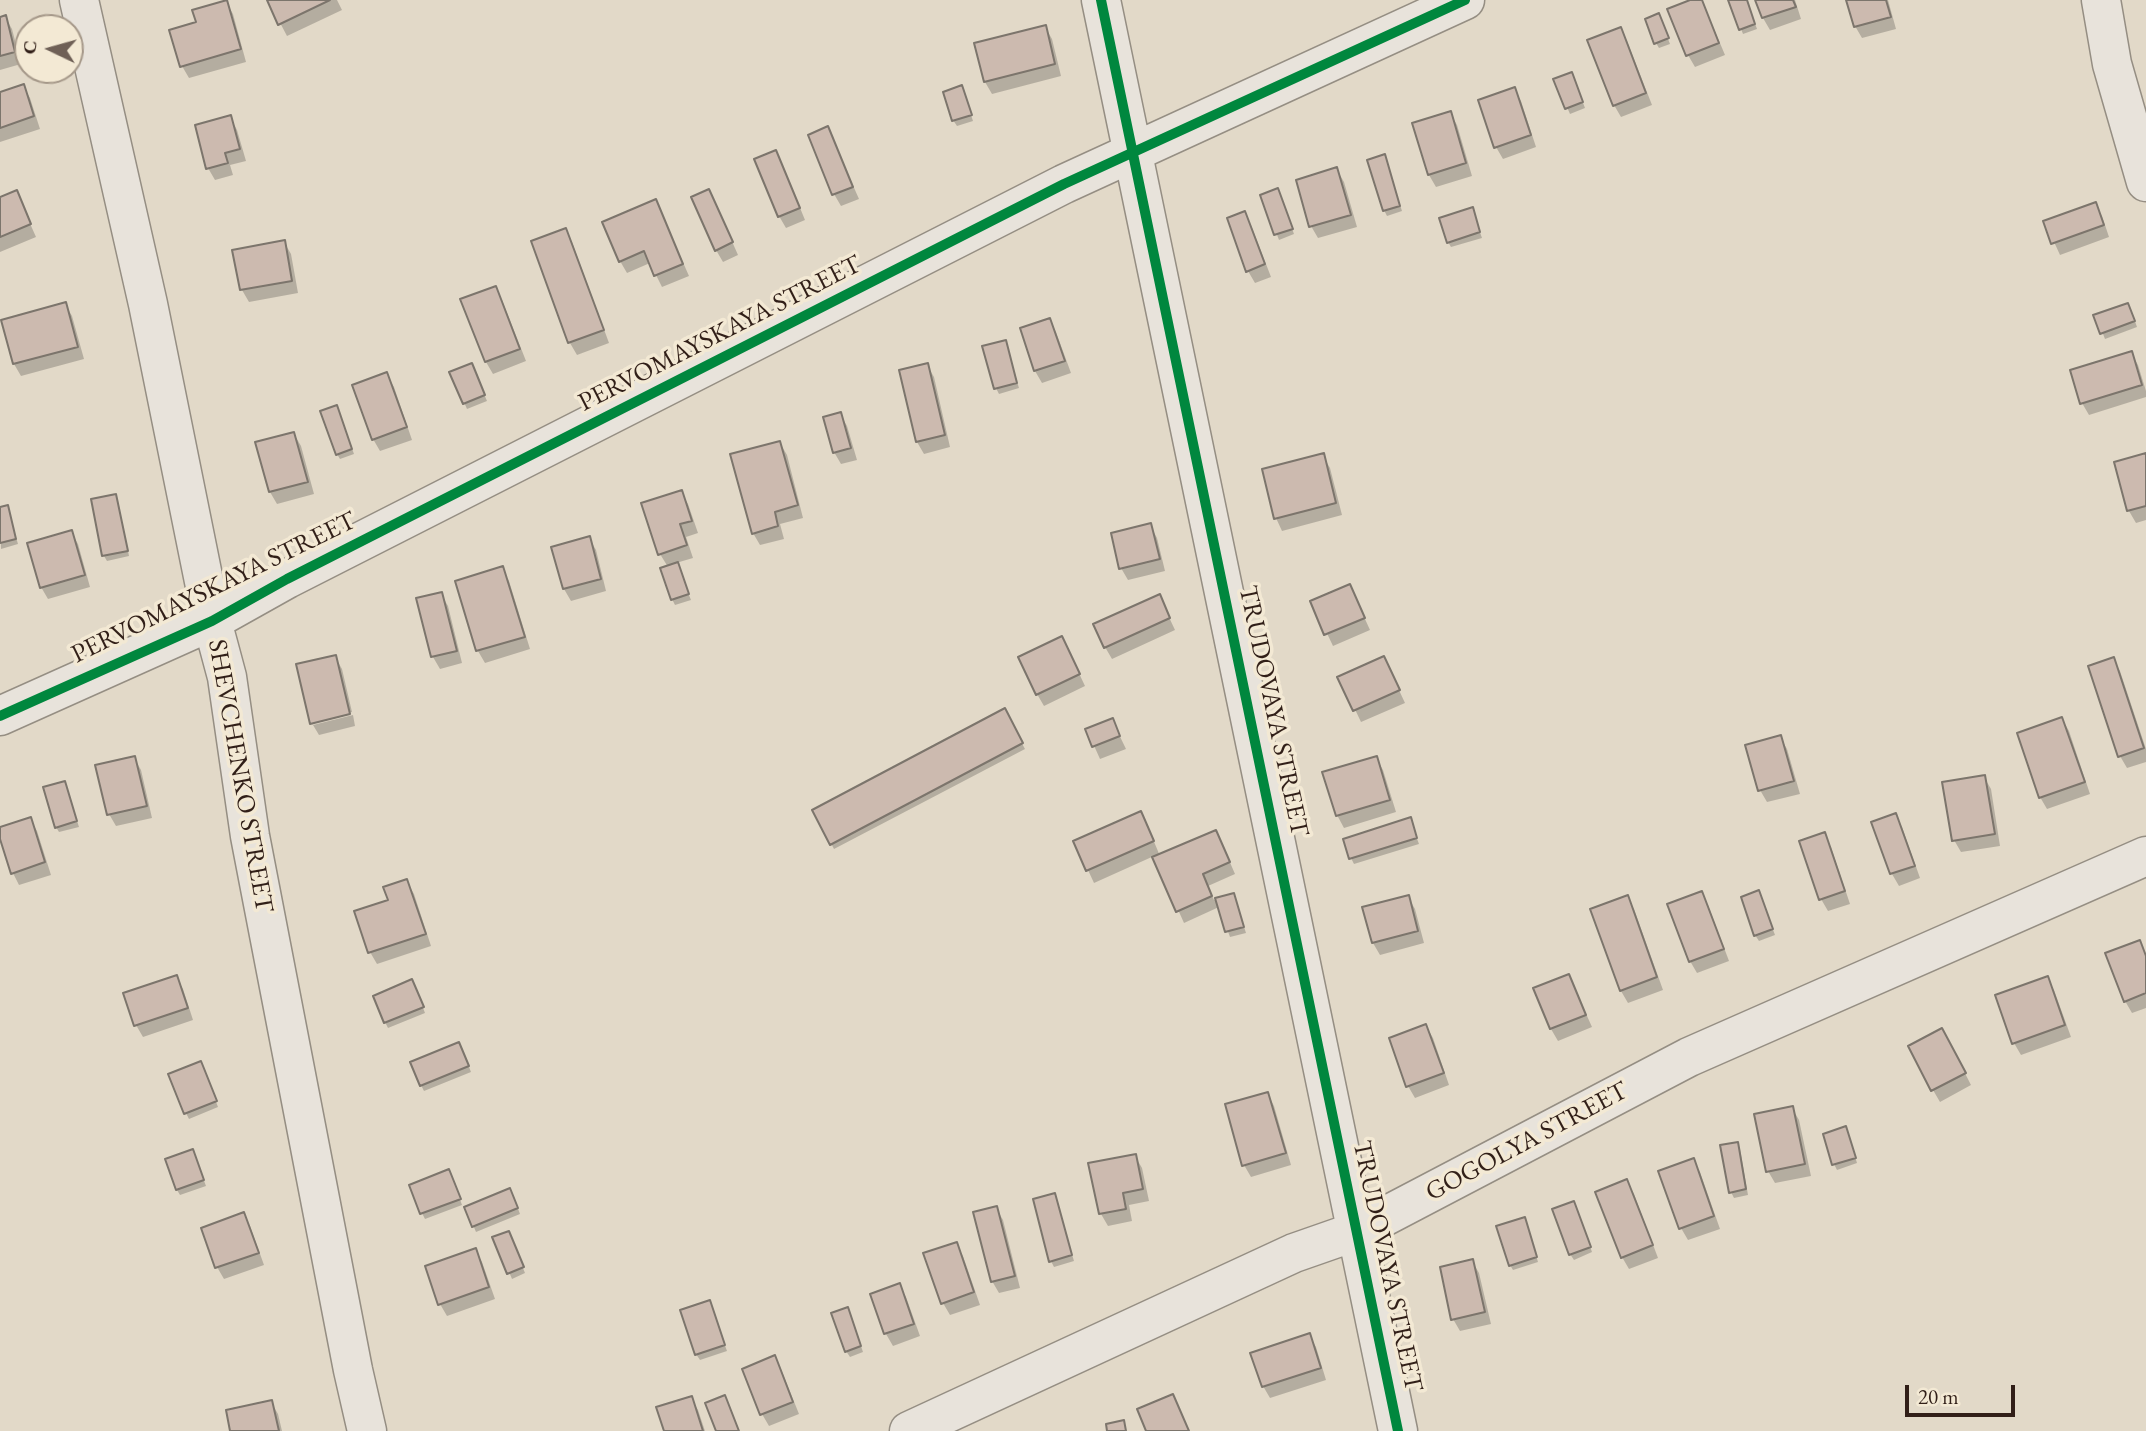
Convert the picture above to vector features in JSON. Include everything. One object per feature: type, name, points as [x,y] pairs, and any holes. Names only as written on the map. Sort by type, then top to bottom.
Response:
[{"type":"street","name":"SHEVCHENKO STREET","points":[[79,0],[148,304],[212,621],[227,677],[250,836],[367,1431]]},
{"type":"street","name":"TRUDOVAYA STREET","points":[[1101,0],[1398,1431]]},
{"type":"street","name":"PERVOMAYSKAYA STREET","points":[[0,716],[212,621],[348,548],[1064,184],[1465,0]]},
{"type":"street","points":[[2101,0],[2112,64],[2146,181]]},
{"type":"street","name":"GOGOLYA STREET","points":[[909,1431],[1294,1253],[1357,1231],[1689,1057],[2146,856]]},
{"type":"building","points":[[227,0],[241,49],[180,67],[169,30],[196,22],[192,10]]},
{"type":"building","points":[[267,0],[330,0],[278,25]]},
{"type":"building","points":[[1690,0],[1702,0],[1719,43],[1686,56],[1667,9]]},
{"type":"building","points":[[1728,0],[1747,0],[1755,24],[1739,30]]},
{"type":"building","points":[[1755,0],[1793,0],[1796,7],[1762,18]]},
{"type":"building","points":[[1846,0],[1886,0],[1891,17],[1854,27]]},
{"type":"building","points":[[1659,13],[1669,38],[1654,44],[1645,19]]},
{"type":"building","points":[[6,15],[14,52],[0,56],[0,17]]},
{"type":"building","points":[[1046,25],[1055,64],[984,82],[974,43]]},
{"type":"building","points":[[1621,27],[1646,93],[1613,106],[1587,40]]},
{"type":"building","points":[[1572,72],[1583,102],[1565,109],[1553,79]]},
{"type":"building","points":[[24,84],[34,116],[0,128],[0,92]]},
{"type":"building","points":[[962,85],[972,115],[952,121],[943,92]]},
{"type":"building","points":[[1515,87],[1531,135],[1494,148],[1478,100]]},
{"type":"building","points":[[1451,111],[1466,163],[1428,175],[1412,123]]},
{"type":"building","points":[[231,115],[240,149],[225,153],[228,163],[206,169],[195,125]]},
{"type":"building","points":[[828,126],[853,187],[832,195],[808,135]]},
{"type":"building","points":[[776,150],[800,208],[778,217],[754,159]]},
{"type":"building","points":[[1385,154],[1400,206],[1383,211],[1367,160]]},
{"type":"building","points":[[1337,167],[1351,215],[1309,227],[1296,180]]},
{"type":"building","points":[[1278,188],[1293,229],[1274,235],[1260,195]]},
{"type":"building","points":[[709,189],[733,242],[715,251],[691,197]]},
{"type":"building","points":[[17,190],[31,224],[0,237],[0,197]]},
{"type":"building","points":[[656,199],[683,264],[654,276],[644,251],[619,262],[602,222]]},
{"type":"building","points":[[2096,202],[2104,225],[2051,244],[2043,221]]},
{"type":"building","points":[[1473,207],[1480,232],[1447,243],[1439,218]]},
{"type":"building","points":[[1245,211],[1265,264],[1246,272],[1227,218]]},
{"type":"building","points":[[566,228],[604,330],[568,343],[531,241]]},
{"type":"building","points":[[285,240],[292,281],[240,290],[232,250]]},
{"type":"building","points":[[496,286],[520,349],[485,362],[460,299]]},
{"type":"building","points":[[66,302],[78,347],[13,364],[1,320]]},
{"type":"building","points":[[2128,303],[2135,321],[2100,334],[2093,315]]},
{"type":"building","points":[[1050,318],[1065,361],[1034,371],[1020,328]]},
{"type":"building","points":[[1006,340],[1017,383],[994,389],[982,346]]},
{"type":"building","points":[[2132,351],[2142,385],[2080,404],[2070,370]]},
{"type":"building","points":[[472,363],[485,395],[463,404],[449,372]]},
{"type":"building","points":[[928,363],[945,435],[916,442],[899,370]]},
{"type":"building","points":[[387,372],[407,427],[372,440],[352,385]]},
{"type":"building","points":[[337,405],[352,449],[336,455],[320,411]]},
{"type":"building","points":[[841,412],[851,448],[833,453],[823,417]]},
{"type":"building","points":[[294,432],[308,482],[269,492],[255,442]]},
{"type":"building","points":[[780,441],[798,505],[775,512],[778,526],[752,534],[730,454]]},
{"type":"building","points":[[1324,453],[1336,503],[1274,519],[1262,469]]},
{"type":"building","points":[[2146,453],[2146,506],[2127,511],[2114,462]]},
{"type":"building","points":[[682,490],[692,521],[680,524],[687,545],[658,555],[641,503]]},
{"type":"building","points":[[116,494],[128,551],[102,556],[91,499]]},
{"type":"building","points":[[8,505],[16,539],[0,543],[0,507]]},
{"type":"building","points":[[1151,523],[1160,559],[1119,569],[1111,533]]},
{"type":"building","points":[[72,530],[85,575],[40,588],[27,543]]},
{"type":"building","points":[[590,536],[601,579],[563,589],[551,547]]},
{"type":"building","points":[[678,562],[689,594],[671,600],[660,568]]},
{"type":"building","points":[[503,566],[525,637],[476,651],[455,581]]},
{"type":"building","points":[[1350,584],[1365,618],[1324,635],[1310,601]]},
{"type":"building","points":[[442,592],[457,651],[431,657],[416,598]]},
{"type":"building","points":[[1160,594],[1170,618],[1104,648],[1093,624]]},
{"type":"building","points":[[1062,636],[1080,674],[1036,695],[1018,657]]},
{"type":"building","points":[[336,655],[350,714],[310,724],[296,664]]},
{"type":"building","points":[[1384,656],[1400,690],[1353,711],[1337,677]]},
{"type":"building","points":[[2114,657],[2144,748],[2118,757],[2088,666]]},
{"type":"building","points":[[1005,708],[1023,743],[830,845],[812,810]]},
{"type":"building","points":[[2062,717],[2085,782],[2039,798],[2017,733]]},
{"type":"building","points":[[1113,718],[1120,736],[1092,747],[1085,729]]},
{"type":"building","points":[[1781,735],[1794,781],[1758,791],[1745,745]]},
{"type":"building","points":[[135,756],[147,806],[107,815],[95,765]]},
{"type":"building","points":[[1377,756],[1390,800],[1336,816],[1322,772]]},
{"type":"building","points":[[1985,775],[1995,834],[1952,841],[1942,782]]},
{"type":"building","points":[[65,781],[77,821],[55,828],[43,787]]},
{"type":"building","points":[[1141,811],[1154,841],[1086,871],[1073,841]]},
{"type":"building","points":[[1896,813],[1915,866],[1890,874],[1871,822]]},
{"type":"building","points":[[31,817],[45,862],[11,874],[0,839],[0,827]]},
{"type":"building","points":[[1411,817],[1417,838],[1349,859],[1343,839]]},
{"type":"building","points":[[1216,830],[1230,862],[1203,874],[1212,896],[1176,912],[1152,857]]},
{"type":"building","points":[[1825,832],[1845,891],[1819,900],[1799,841]]},
{"type":"building","points":[[407,879],[426,934],[368,953],[354,911],[388,900],[383,887]]},
{"type":"building","points":[[1759,890],[1773,929],[1754,936],[1741,897]]},
{"type":"building","points":[[1702,891],[1724,949],[1689,962],[1667,904]]},
{"type":"building","points":[[1234,893],[1244,927],[1225,932],[1215,898]]},
{"type":"building","points":[[1409,895],[1418,931],[1372,943],[1362,907]]},
{"type":"building","points":[[1628,895],[1657,977],[1620,991],[1590,909]]},
{"type":"building","points":[[2140,940],[2146,956],[2146,993],[2124,1002],[2105,953]]},
{"type":"building","points":[[1569,974],[1586,1015],[1550,1029],[1533,988]]},
{"type":"building","points":[[177,975],[188,1008],[134,1026],[123,993]]},
{"type":"building","points":[[2048,976],[2065,1025],[2012,1044],[1995,995]]},
{"type":"building","points":[[412,979],[424,1007],[384,1023],[373,996]]},
{"type":"building","points":[[1426,1024],[1444,1073],[1406,1087],[1389,1038]]},
{"type":"building","points":[[1942,1028],[1966,1073],[1931,1091],[1908,1046]]},
{"type":"building","points":[[459,1042],[469,1066],[420,1086],[410,1062]]},
{"type":"building","points":[[201,1061],[217,1101],[184,1114],[168,1074]]},
{"type":"building","points":[[1268,1092],[1286,1153],[1242,1166],[1225,1104]]},
{"type":"building","points":[[1793,1106],[1805,1164],[1766,1172],[1754,1114]]},
{"type":"building","points":[[1846,1126],[1856,1158],[1832,1165],[1823,1134]]},
{"type":"building","points":[[1738,1142],[1746,1189],[1729,1193],[1720,1145]]},
{"type":"building","points":[[193,1149],[204,1180],[176,1190],[165,1159]]},
{"type":"building","points":[[1136,1154],[1143,1189],[1123,1193],[1126,1209],[1099,1214],[1088,1163]]},
{"type":"building","points":[[1694,1158],[1714,1216],[1679,1229],[1658,1171]]},
{"type":"building","points":[[449,1169],[461,1199],[420,1214],[409,1185]]},
{"type":"building","points":[[1627,1179],[1653,1245],[1621,1258],[1595,1192]]},
{"type":"building","points":[[510,1188],[518,1208],[472,1227],[464,1207]]},
{"type":"building","points":[[1055,1193],[1072,1255],[1049,1262],[1033,1199]]},
{"type":"building","points":[[1574,1201],[1591,1247],[1569,1255],[1552,1209]]},
{"type":"building","points":[[997,1206],[1015,1276],[991,1282],[973,1212]]},
{"type":"building","points":[[244,1212],[259,1253],[215,1268],[201,1228]]},
{"type":"building","points":[[1525,1217],[1537,1257],[1509,1266],[1496,1226]]},
{"type":"building","points":[[509,1231],[524,1267],[507,1274],[492,1237]]},
{"type":"building","points":[[957,1242],[974,1292],[941,1304],[923,1253]]},
{"type":"building","points":[[476,1248],[489,1287],[438,1305],[425,1266]]},
{"type":"building","points":[[1473,1259],[1485,1312],[1451,1320],[1440,1267]]},
{"type":"building","points":[[900,1283],[914,1324],[884,1334],[870,1294]]},
{"type":"building","points":[[710,1300],[725,1345],[695,1355],[680,1310]]},
{"type":"building","points":[[848,1307],[861,1346],[845,1352],[831,1313]]},
{"type":"building","points":[[1310,1333],[1321,1368],[1262,1387],[1250,1353]]},
{"type":"building","points":[[775,1355],[793,1402],[760,1415],[742,1369]]},
{"type":"building","points":[[1173,1394],[1189,1431],[1146,1431],[1137,1409]]},
{"type":"building","points":[[725,1395],[739,1431],[716,1431],[705,1403]]},
{"type":"building","points":[[692,1396],[703,1431],[664,1431],[656,1407]]},
{"type":"building","points":[[272,1400],[279,1431],[230,1431],[226,1410]]},
{"type":"building","points":[[1124,1420],[1126,1431],[1107,1431],[1106,1424]]},
{"type":"cycle path","points":[[1101,0],[1398,1431]]},
{"type":"cycle path","points":[[0,716],[212,621],[287,579],[1064,184],[1465,0]]}]
